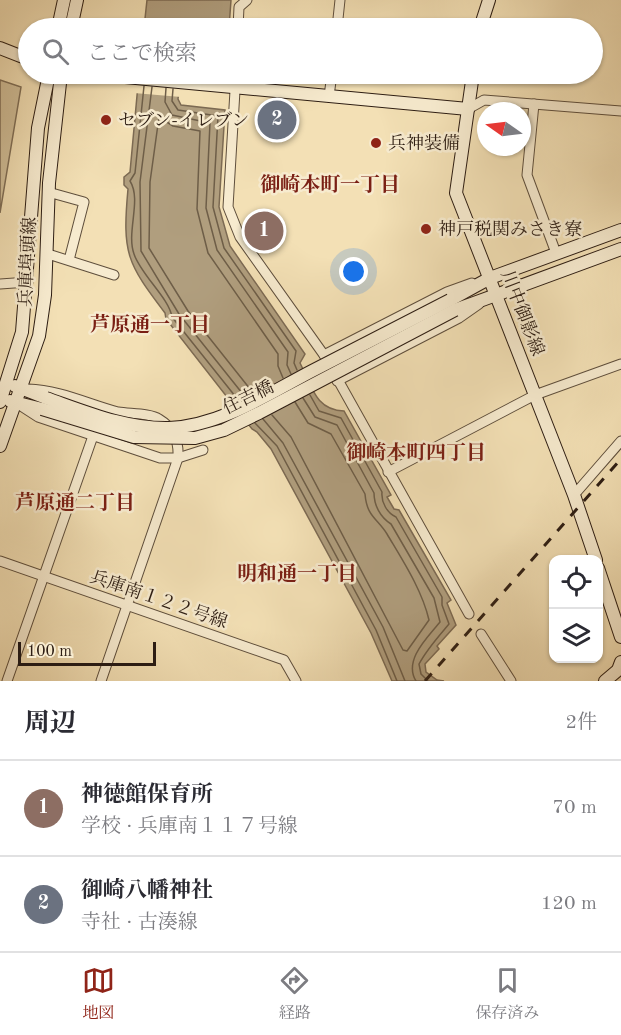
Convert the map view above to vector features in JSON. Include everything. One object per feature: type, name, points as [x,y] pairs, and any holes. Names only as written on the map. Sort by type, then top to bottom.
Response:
[{"type":"street","points":[[60,18],[64,0]]},
{"type":"street","points":[[73,18],[77,0]]},
{"type":"street","points":[[238,18],[239,7],[247,0]]},
{"type":"street","points":[[338,18],[340,0]]},
{"type":"street","points":[[483,18],[488,0]]},
{"type":"street","points":[[0,48],[18,55]]},
{"type":"street","name":"兵庫埠頭線","points":[[0,399],[3,382],[22,332],[28,282],[39,128],[47,84]]},
{"type":"street","name":"兵庫埠頭線","points":[[0,446],[39,336],[48,254],[49,187],[60,84]]},
{"type":"street","points":[[187,84],[468,109],[484,100],[621,111]]},
{"type":"street","points":[[236,84],[228,207],[240,237],[324,355],[469,614]]},
{"type":"street","points":[[329,96],[331,84]]},
{"type":"street","name":"川中御影線","points":[[472,84],[456,193],[574,495],[594,555]]},
{"type":"street","points":[[534,104],[527,175],[556,253]]},
{"type":"street","points":[[34,182],[84,202],[69,260]]},
{"type":"street","points":[[324,355],[447,291],[490,278],[621,230]]},
{"type":"street","points":[[453,305],[496,293],[621,249]]},
{"type":"street","points":[[30,254],[48,254],[114,275]]},
{"type":"street","points":[[453,305],[490,278]]},
{"type":"street","points":[[0,284],[28,282]]},
{"type":"street","points":[[337,381],[459,318],[496,293]]},
{"type":"street","name":"住吉橋","points":[[44,404],[137,426],[169,428],[194,425],[254,402],[453,305]]},
{"type":"street","points":[[388,472],[535,395],[621,364]]},
{"type":"street","points":[[3,382],[22,388],[49,389],[115,411],[158,418],[172,431],[179,446],[178,458],[101,681]]},
{"type":"street","points":[[22,388],[44,404]]},
{"type":"street","points":[[0,399],[16,404],[38,417],[150,455],[178,458],[202,450]]},
{"type":"street","points":[[16,404],[44,404]]},
{"type":"street","points":[[7,681],[93,436]]},
{"type":"street","points":[[574,495],[621,441]]},
{"type":"street","name":"兵庫南１２２号線","points":[[0,561],[284,660],[296,681]]},
{"type":"street","points":[[603,583],[621,638]]},
{"type":"street","points":[[481,634],[511,681]]},
{"type":"street","points":[[605,681],[618,670],[621,662]]},
{"type":"shaded area","points":[[0,80],[21,87],[0,213]]},
{"type":"water","points":[[147,0],[231,0],[230,18],[145,18]]},
{"type":"water","points":[[138,84],[180,84],[178,99],[181,105],[225,110],[219,207],[230,246],[305,354],[300,363],[320,401],[334,410],[344,411],[391,495],[387,497],[394,509],[399,510],[451,600],[447,603],[456,625],[437,646],[439,649],[425,664],[426,672],[437,680],[444,681],[392,681],[371,633],[271,449],[252,429],[166,319],[165,313],[142,282],[130,257],[127,244],[128,189],[124,185],[124,177],[130,172]]},
{"type":"pier","points":[[135,84],[183,84],[181,97],[134,93]]},
{"type":"railway","points":[[425,681],[621,459]]},
{"type":"place","name":"セブン-イレブン","points":[[106,120]]},
{"type":"place","name":"御崎八幡神社","points":[[277,120]]},
{"type":"place","name":"兵神装備","points":[[376,143]]},
{"type":"place","name":"神戸税関みさき寮","points":[[426,229]]},
{"type":"place","name":"神徳館保育所","points":[[264,231]]},
{"type":"district","name":"御崎本町一丁目","points":[[330,184]]},
{"type":"district","name":"芦原通一丁目","points":[[150,324]]},
{"type":"district","name":"御崎本町四丁目","points":[[416,452]]},
{"type":"district","name":"芦原通二丁目","points":[[75,502]]},
{"type":"district","name":"明和通一丁目","points":[[297,573]]}]
